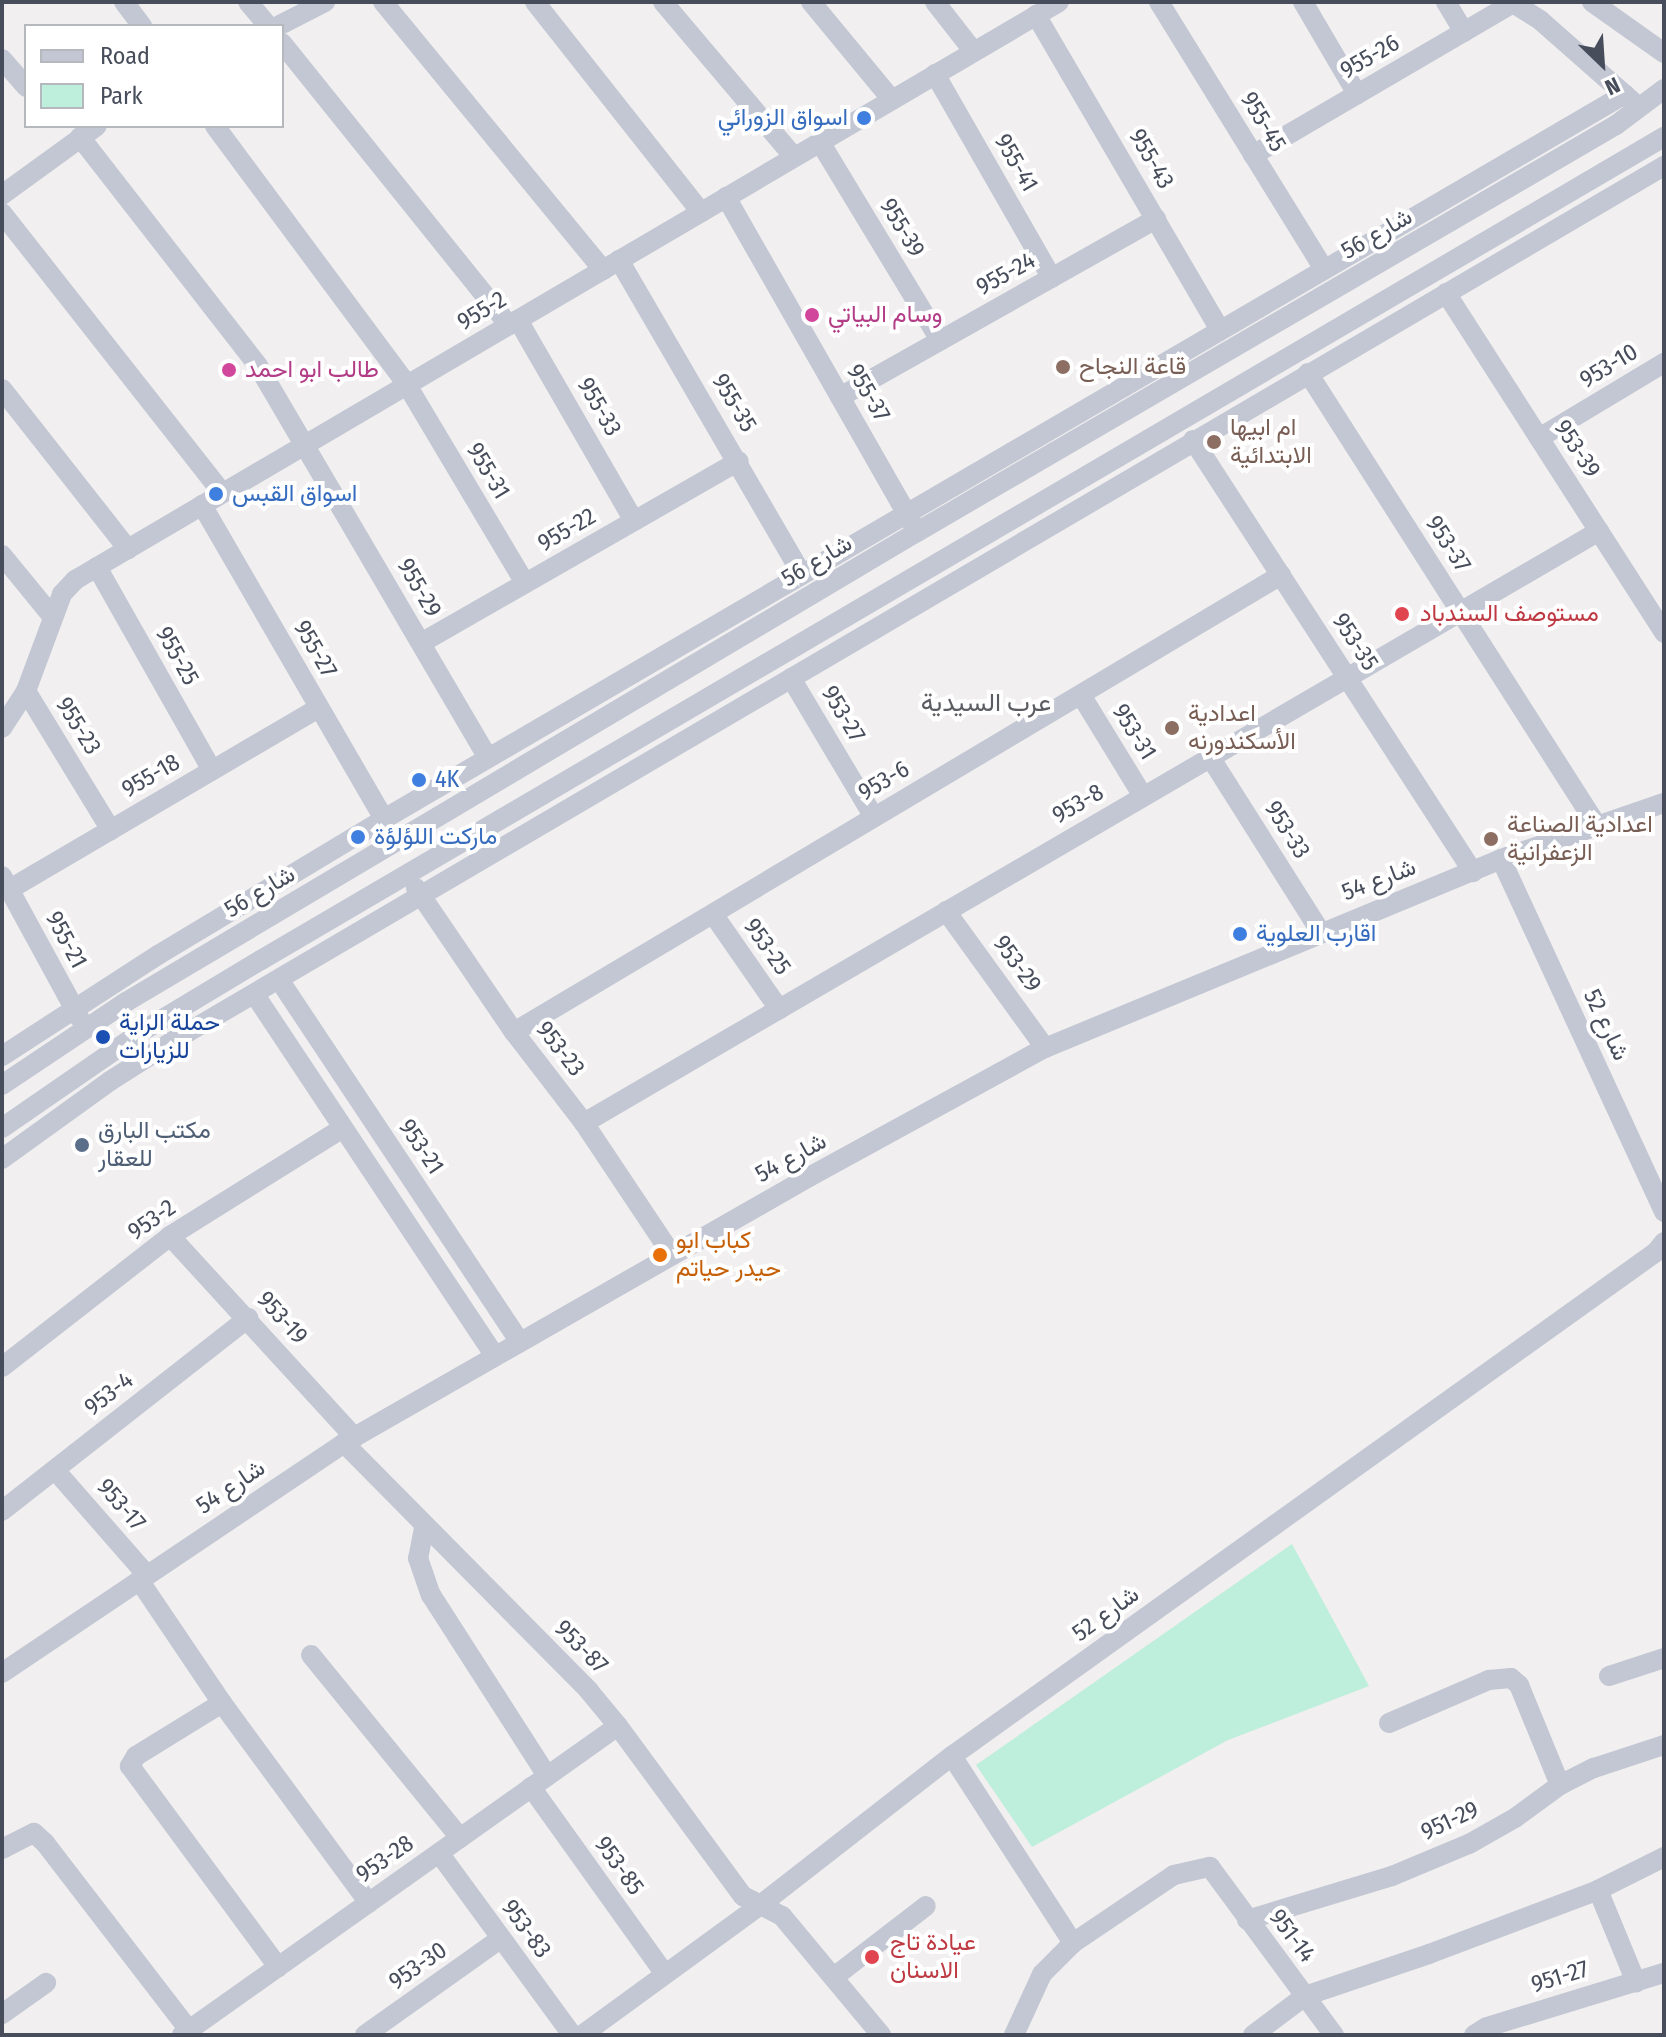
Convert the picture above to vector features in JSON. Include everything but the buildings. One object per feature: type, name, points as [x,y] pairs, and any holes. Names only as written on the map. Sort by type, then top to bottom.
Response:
[{"type":"street","points":[[124,2],[138,24]]},
{"type":"street","points":[[248,2],[266,24]]},
{"type":"street","points":[[282,24],[325,2]]},
{"type":"street","name":"955-35","points":[[383,2],[611,265],[739,461],[802,574]]},
{"type":"street","points":[[535,2],[701,212]]},
{"type":"street","points":[[663,2],[794,157]]},
{"type":"street","points":[[811,2],[892,100]]},
{"type":"street","points":[[935,2],[974,52]]},
{"type":"street","name":"955-2","points":[[2,728],[26,691],[62,594],[75,580],[1059,2]]},
{"type":"street","name":"955-45","points":[[1159,2],[1323,268]]},
{"type":"street","points":[[1303,2],[1357,94]]},
{"type":"street","points":[[1446,2],[1464,32]]},
{"type":"street","points":[[1592,2],[1661,47]]},
{"type":"street","points":[[1513,3],[1540,20],[1640,110]]},
{"type":"street","name":"955-26","points":[[1253,155],[1513,3]]},
{"type":"street","name":"955-43","points":[[1036,15],[1220,330]]},
{"type":"street","name":"955-33","points":[[284,45],[514,322],[634,521]]},
{"type":"street","points":[[2,59],[24,85]]},
{"type":"street","name":"955-41","points":[[935,74],[1052,278]]},
{"type":"street","name":"شارع 56","points":[[2,1085],[86,1027],[244,932],[917,532],[1640,110],[1664,89]]},
{"type":"street","points":[[2,1056],[74,1008],[384,819],[1625,94]]},
{"type":"street","name":"955-31","points":[[216,128],[407,385],[525,583]]},
{"type":"street","points":[[2,195],[88,132]]},
{"type":"street","name":"955-29","points":[[88,132],[258,366],[488,758]]},
{"type":"street","points":[[2,1128],[103,1057],[261,960],[1664,137]]},
{"type":"street","name":"955-39","points":[[820,142],[940,340]]},
{"type":"street","points":[[2,1159],[110,1081],[1193,440],[1664,166]]},
{"type":"street","name":"955-37","points":[[726,197],[917,532]]},
{"type":"street","points":[[2,213],[222,493]]},
{"type":"street","name":"955-24","points":[[840,397],[1156,219]]},
{"type":"street","name":"953-39","points":[[1446,293],[1664,633]]},
{"type":"street","name":"953-10","points":[[1539,438],[1664,363]]},
{"type":"street","name":"953-37","points":[[1308,373],[1596,824]]},
{"type":"street","points":[[2,389],[128,549]]},
{"type":"street","name":"953-35","points":[[1193,440],[1473,872]]},
{"type":"street","name":"955-22","points":[[421,643],[739,461]]},
{"type":"street","name":"955-27","points":[[202,505],[384,819]]},
{"type":"street","name":"953-8","points":[[584,1123],[1599,531]]},
{"type":"street","points":[[2,555],[52,616]]},
{"type":"street","name":"955-25","points":[[97,567],[212,770]]},
{"type":"street","name":"953-6","points":[[514,1032],[1281,575]]},
{"type":"street","name":"953-27","points":[[791,678],[874,817]]},
{"type":"street","name":"955-23","points":[[26,691],[111,830]]},
{"type":"street","name":"953-31","points":[[1081,695],[1143,796]]},
{"type":"street","name":"955-18","points":[[6,883],[111,830],[319,708]]},
{"type":"street","name":"953-33","points":[[1210,757],[1320,931]]},
{"type":"street","name":"شارع 54","points":[[2,1673],[349,1440],[672,1255],[1045,1048],[1320,931],[1501,859],[1664,803]]},
{"type":"street","name":"شارع 52","points":[[1501,859],[1664,1212]]},
{"type":"street","name":"953-23","points":[[406,875],[514,1032],[584,1123],[672,1255]]},
{"type":"street","name":"955-21","points":[[6,883],[86,1027]]},
{"type":"street","name":"953-29","points":[[946,911],[1045,1048]]},
{"type":"street","name":"953-25","points":[[713,914],[779,1009]]},
{"type":"street","points":[[244,932],[261,960]]},
{"type":"street","name":"953-21","points":[[280,981],[520,1342]]},
{"type":"street","points":[[255,995],[341,1129],[495,1356]]},
{"type":"street","name":"953-2","points":[[2,1367],[170,1236],[341,1129]]},
{"type":"street","name":"953-19","points":[[170,1236],[248,1318],[349,1440]]},
{"type":"street","name":"شارع 52","points":[[582,2035],[759,1906],[952,1756],[1656,1252],[1664,1242]]},
{"type":"street","name":"953-4","points":[[2,1511],[248,1318]]},
{"type":"street","name":"953-87","points":[[349,1440],[424,1528],[618,1726],[743,1896],[782,1916],[881,2035]]},
{"type":"street","name":"953-17","points":[[55,1470],[143,1578],[222,1703],[369,1903]]},
{"type":"street","name":"953-85","points":[[424,1528],[418,1558],[431,1595],[539,1782],[665,1974]]},
{"type":"street","points":[[311,1655],[460,1838]]},
{"type":"street","points":[[1609,1676],[1664,1658]]},
{"type":"street","points":[[1389,1723],[1489,1680],[1511,1678],[1519,1685],[1560,1785]]},
{"type":"street","points":[[222,1703],[136,1756],[130,1766],[278,1967]]},
{"type":"street","name":"953-28","points":[[185,2033],[618,1726]]},
{"type":"street","name":"951-29","points":[[1247,1920],[1392,1876],[1469,1844],[1515,1818],[1560,1785],[1594,1768],[1664,1745]]},
{"type":"street","points":[[952,1756],[1073,1943],[1042,1974],[1014,2035]]},
{"type":"street","points":[[2,1849],[34,1833],[45,1843],[185,2033]]},
{"type":"street","name":"953-83","points":[[439,1853],[572,2035]]},
{"type":"street","points":[[1253,2035],[1305,1996],[1429,1954],[1598,1890],[1664,1857]]},
{"type":"street","name":"951-14","points":[[1073,1943],[1174,1875],[1210,1867],[1334,2035]]},
{"type":"street","points":[[1598,1890],[1636,1982]]},
{"type":"street","points":[[834,1977],[926,1906]]},
{"type":"street","name":"953-30","points":[[365,2035],[500,1939]]},
{"type":"street","name":"951-27","points":[[1474,2035],[1487,2027],[1664,1973]]},
{"type":"street","points":[[2,2014],[46,1983]]},
{"type":"green space","points":[[1292,1544],[1369,1686],[1228,1740],[1032,1847],[976,1765]]},
{"type":"place","name":"اسواق الزورائي","points":[[864,118]]},
{"type":"place","name":"وسام البياتي","points":[[812,315]]},
{"type":"place","name":"قاعة النجاح","points":[[1063,367]]},
{"type":"place","name":"طالب ابو احمد","points":[[229,370]]},
{"type":"place","name":"ام ابيها الابتدائية","points":[[1214,442]]},
{"type":"place","name":"اسواق القبس","points":[[216,494]]},
{"type":"place","name":"مستوصف السندباد","points":[[1402,614]]},
{"type":"place","name":"اعدادية الأسكندورنه","points":[[1172,728]]},
{"type":"place","name":"4K","points":[[419,780]]},
{"type":"place","name":"ماركت اللؤلؤة","points":[[358,837]]},
{"type":"place","name":"اعدادية الصناعة الزعفرانية","points":[[1491,839]]},
{"type":"place","name":"اقارب العلوية","points":[[1240,934]]},
{"type":"place","name":"حملة الراية للزيارات","points":[[103,1037]]},
{"type":"place","name":"مكتب البارق للعقار","points":[[82,1145]]},
{"type":"place","name":"كباب ابو حيدر حياتم","points":[[660,1255]]},
{"type":"place","name":"عيادة تاج الاسنان","points":[[872,1957]]},
{"type":"district","name":"عرب السيدية","points":[[986,703]]}]
